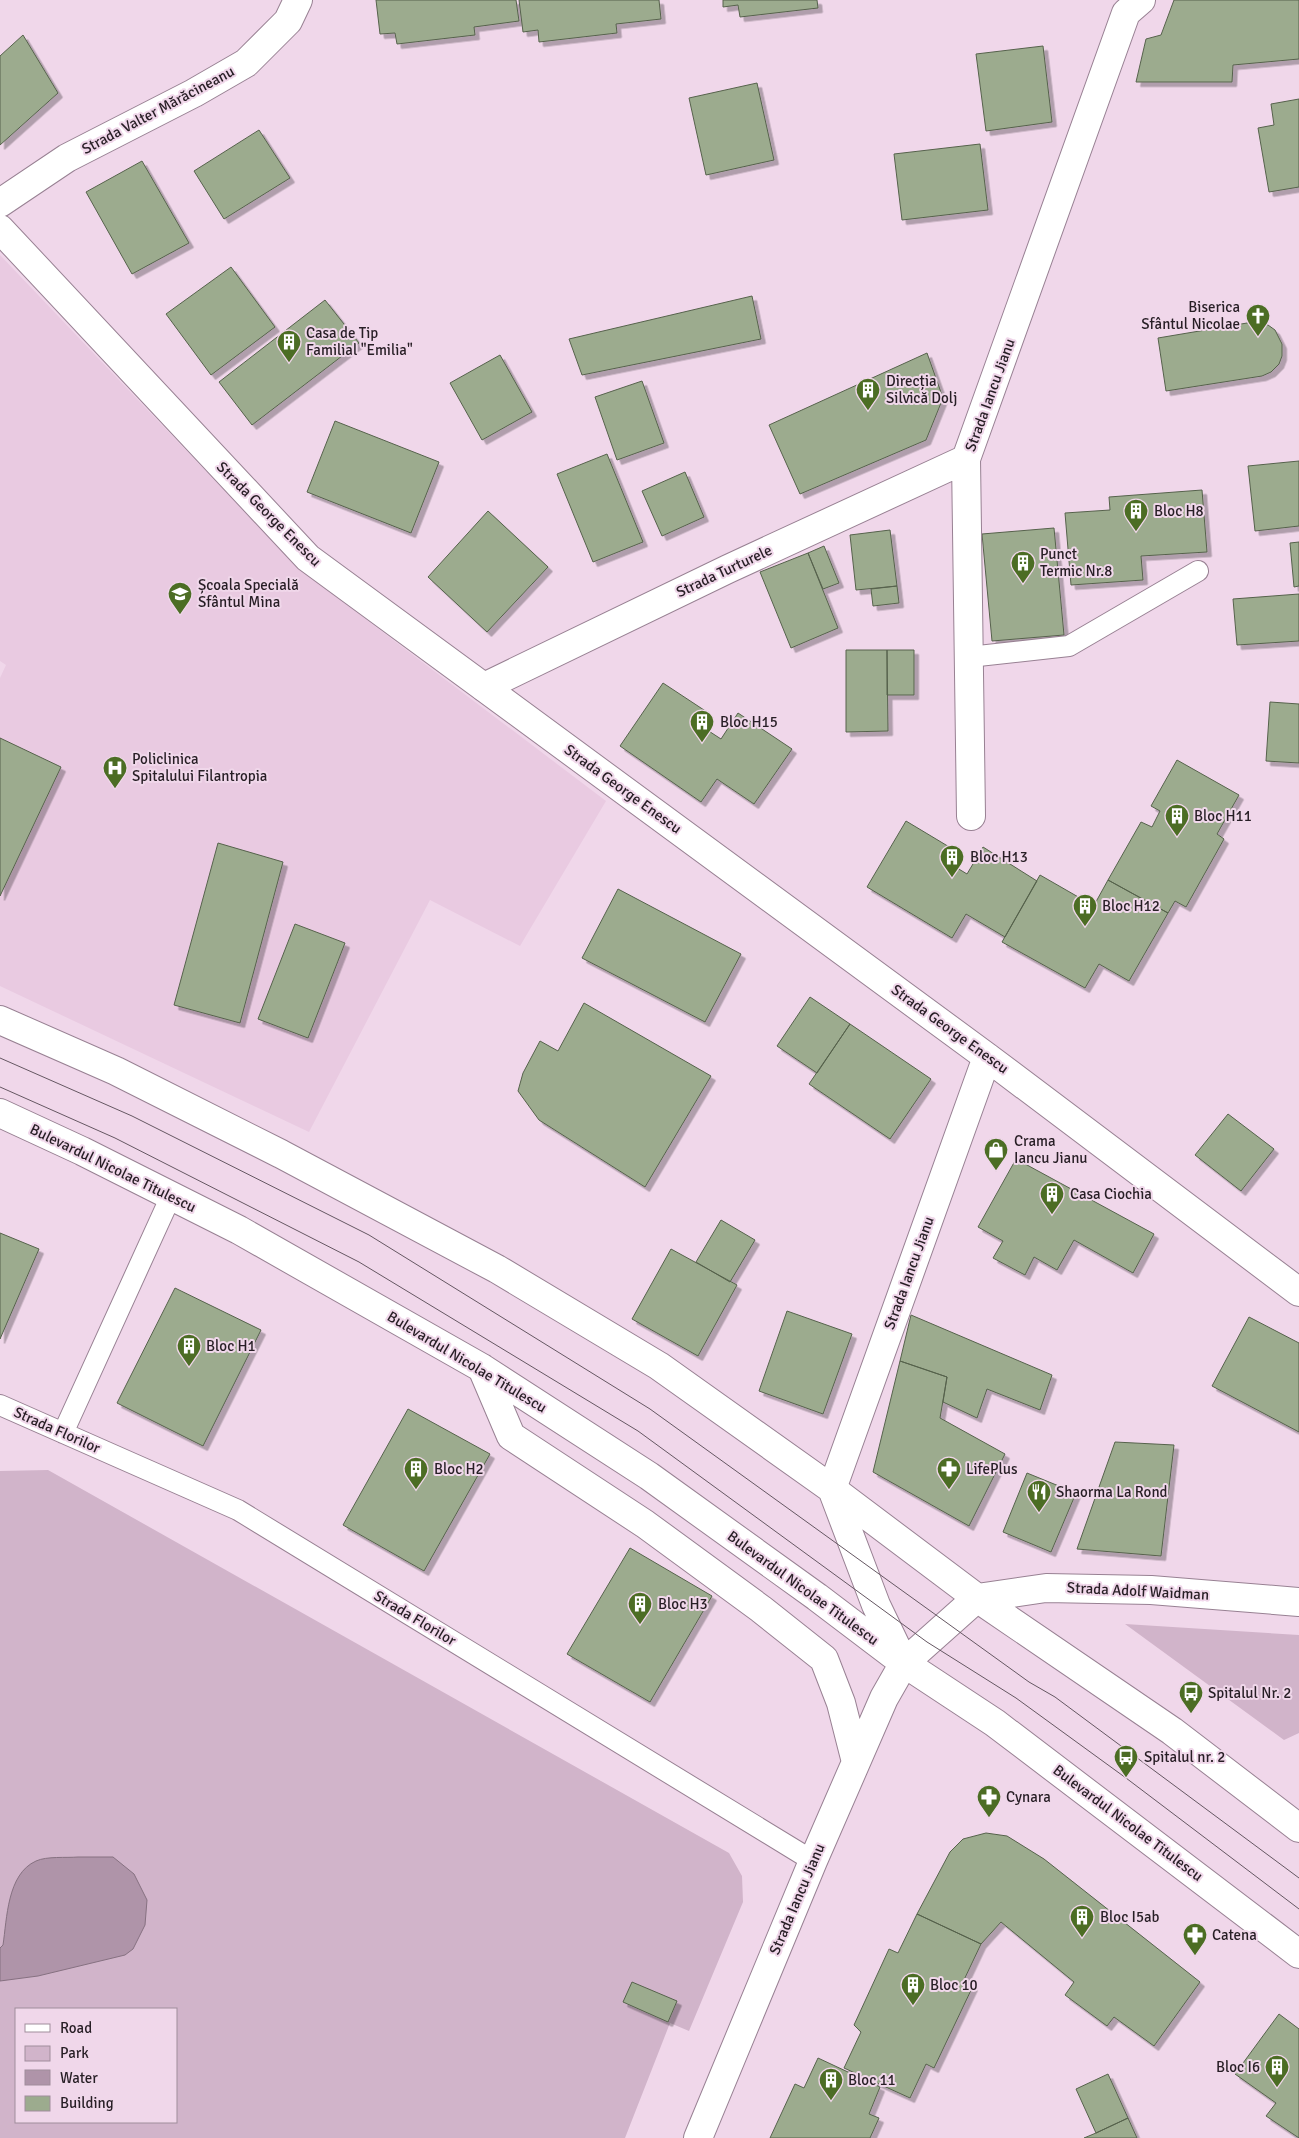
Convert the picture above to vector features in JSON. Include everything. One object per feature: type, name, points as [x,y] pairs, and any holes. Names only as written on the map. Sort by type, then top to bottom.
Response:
[{"type":"street","name":"Strada Valter Mărăcineanu","points":[[0,203],[67,158],[194,93],[246,63],[288,21],[298,0]]},
{"type":"street","name":"Strada Iancu Jianu","points":[[972,816],[966,459],[1126,13],[1140,0]]},
{"type":"street","name":"Strada George Enescu","points":[[0,229],[308,558],[987,1057],[1299,1292]]},
{"type":"street","name":"Strada Turturele","points":[[484,687],[728,568],[966,459]]},
{"type":"street","points":[[0,1020],[116,1070],[281,1154],[497,1269],[659,1366],[832,1489],[977,1598],[1172,1731],[1296,1821]]},
{"type":"street","name":"Strada Iancu Jianu","points":[[832,1489],[987,1057]]},
{"type":"street","name":"Bulevardul Nicolae Titulescu","points":[[0,1113],[82,1151],[239,1230],[482,1368],[649,1476],[817,1597],[904,1663],[995,1724],[1299,1954]]},
{"type":"street","points":[[482,1368],[512,1436],[645,1524],[761,1609],[824,1659],[840,1703],[856,1762]]},
{"type":"street","name":"Bulevardul Nicolae Titulescu","points":[[832,1489],[876,1605],[904,1663]]},
{"type":"street","name":"Strada Adolf Waidman","points":[[977,1598],[1046,1588],[1151,1590],[1299,1602]]},
{"type":"street","points":[[904,1663],[977,1598]]},
{"type":"street","name":"Strada Iancu Jianu","points":[[698,2138],[813,1861],[884,1698],[904,1663]]},
{"type":"lane","points":[[969,657],[1068,646],[1198,571]]},
{"type":"lane","points":[[63,1433],[171,1196]]},
{"type":"lane","name":"Strada Florilor","points":[[0,1405],[238,1510],[813,1861]]},
{"type":"shaded area","points":[[0,255],[298,568],[606,801],[520,946],[430,900],[309,1132],[0,986],[0,678],[6,665],[0,661]]},
{"type":"green space","points":[[48,1470],[729,1853],[742,1876],[743,1902],[689,2031],[670,2023],[625,2138],[0,2138],[0,1471]]},
{"type":"green space","points":[[1125,1624],[1299,1635],[1299,1733],[1284,1740]]},
{"type":"water","points":[[113,1857],[134,1874],[147,1900],[145,1925],[133,1949],[125,1955],[38,1976],[0,1981],[0,1948],[3,1945],[10,1898],[19,1876],[26,1867],[40,1859]]},
{"type":"building","points":[[376,0],[516,0],[519,21],[474,27],[475,35],[397,44],[395,33],[380,34]]},
{"type":"building","points":[[519,0],[659,0],[661,19],[616,24],[617,33],[539,42],[538,30],[523,32]]},
{"type":"building","points":[[723,0],[817,0],[818,8],[740,17],[738,5],[723,7]]},
{"type":"building","points":[[1174,0],[1299,0],[1299,59],[1233,65],[1232,82],[1136,82],[1146,39],[1161,35]]},
{"type":"building","points":[[23,35],[58,93],[0,145],[0,56]]},
{"type":"building","points":[[1043,46],[1052,122],[986,131],[976,54]]},
{"type":"building","points":[[757,83],[774,160],[706,175],[689,98]]},
{"type":"building","points":[[1299,99],[1299,187],[1269,192],[1258,128],[1274,125],[1271,104]]},
{"type":"building","points":[[259,130],[290,178],[224,219],[194,171]]},
{"type":"building","points":[[980,144],[988,210],[902,220],[894,154]]},
{"type":"building","points":[[142,161],[189,243],[132,274],[86,192]]},
{"type":"building","points":[[231,267],[275,327],[211,375],[166,314]]},
{"type":"building","points":[[752,296],[761,339],[582,375],[569,339]]},
{"type":"building","name":"Casa de Tip Familial \"Emilia\"","points":[[325,300],[359,343],[252,425],[219,382]]},
{"type":"building","points":[[1253,322],[1268,325],[1275,330],[1282,344],[1282,356],[1279,364],[1271,372],[1262,376],[1166,391],[1158,338]]},
{"type":"building","name":"Direcția Silvică Dolj","points":[[927,353],[943,398],[926,440],[800,494],[769,425]]},
{"type":"building","points":[[500,355],[532,412],[482,440],[450,383]]},
{"type":"building","points":[[642,381],[664,443],[617,460],[595,397]]},
{"type":"building","points":[[335,421],[439,462],[411,533],[307,492]]},
{"type":"building","points":[[607,454],[643,542],[593,562],[557,474]]},
{"type":"building","points":[[1299,461],[1299,526],[1255,531],[1248,466]]},
{"type":"building","points":[[685,472],[704,517],[662,536],[642,491]]},
{"type":"building","name":"Bloc H8","points":[[1202,490],[1207,552],[1141,556],[1143,580],[1071,585],[1065,513],[1110,510],[1109,497]]},
{"type":"building","points":[[488,511],[548,567],[487,632],[428,577]]},
{"type":"building","name":"Punct Termic Nr.8","points":[[1054,528],[1064,635],[992,641],[982,534]]},
{"type":"building","points":[[890,530],[897,586],[856,590],[850,535]]},
{"type":"building","points":[[1299,542],[1299,586],[1294,587],[1290,543]]},
{"type":"building","points":[[824,546],[839,583],[823,589],[808,553]]},
{"type":"building","points":[[808,553],[838,628],[791,648],[760,572]]},
{"type":"building","points":[[897,586],[899,603],[873,606],[871,589]]},
{"type":"building","points":[[1299,594],[1299,641],[1237,645],[1233,599]]},
{"type":"building","points":[[846,650],[887,650],[888,731],[846,732]]},
{"type":"building","points":[[887,650],[914,650],[914,695],[887,695]]},
{"type":"building","name":"Bloc H15","points":[[663,683],[707,712],[698,724],[721,739],[738,713],[792,749],[754,804],[717,779],[701,802],[620,746]]},
{"type":"building","points":[[1270,702],[1299,704],[1299,763],[1266,761]]},
{"type":"building","points":[[0,738],[61,767],[0,896]]},
{"type":"building","name":"Bloc H11","points":[[1177,760],[1239,795],[1217,834],[1224,839],[1186,907],[1175,901],[1168,913],[1108,880],[1141,822],[1152,827],[1160,811],[1151,806]]},
{"type":"building","name":"Bloc H13","points":[[906,821],[951,848],[944,860],[967,874],[983,847],[1037,881],[1005,937],[966,914],[952,938],[867,887]]},
{"type":"building","points":[[218,843],[283,862],[240,1023],[174,1005]]},
{"type":"building","name":"Bloc H12","points":[[1040,875],[1087,902],[1080,914],[1087,918],[1108,880],[1168,913],[1129,981],[1099,964],[1085,988],[1002,942]]},
{"type":"building","points":[[618,889],[741,954],[705,1022],[582,958]]},
{"type":"building","points":[[295,924],[345,943],[308,1038],[258,1019]]},
{"type":"building","points":[[810,997],[850,1024],[817,1073],[777,1046]]},
{"type":"building","points":[[584,1003],[711,1076],[645,1187],[539,1120],[518,1091],[523,1073],[540,1041],[558,1051]]},
{"type":"building","points":[[850,1024],[931,1079],[890,1139],[809,1084]]},
{"type":"building","points":[[1228,1114],[1274,1149],[1241,1191],[1195,1155]]},
{"type":"building","name":"Casa Ciochia","points":[[1016,1159],[1154,1234],[1133,1273],[1074,1240],[1057,1270],[1034,1257],[1025,1275],[993,1258],[1003,1241],[978,1227]]},
{"type":"building","points":[[721,1220],[755,1240],[730,1282],[696,1262]]},
{"type":"building","points":[[0,1233],[39,1249],[0,1339]]},
{"type":"building","points":[[671,1249],[737,1285],[698,1356],[632,1319]]},
{"type":"building","name":"Bloc H1","points":[[175,1288],[261,1330],[203,1446],[117,1403]]},
{"type":"building","points":[[787,1311],[852,1334],[823,1414],[759,1391]]},
{"type":"building","points":[[911,1315],[1052,1375],[1040,1410],[987,1389],[977,1418],[943,1402],[947,1377],[900,1361]]},
{"type":"building","points":[[1249,1317],[1299,1343],[1299,1432],[1212,1386]]},
{"type":"building","points":[[900,1361],[947,1377],[940,1418],[1005,1454],[969,1526],[873,1472]]},
{"type":"building","name":"Bloc H2","points":[[408,1409],[490,1454],[424,1571],[343,1525]]},
{"type":"building","points":[[1115,1442],[1174,1445],[1161,1556],[1077,1549]]},
{"type":"building","name":"Shaorma La Rond","points":[[1027,1473],[1076,1493],[1051,1552],[1003,1532]]},
{"type":"building","name":"Bloc H3","points":[[630,1548],[712,1596],[650,1702],[567,1654]]},
{"type":"building","name":"Bloc I5ab","points":[[986,1833],[1007,1836],[1044,1859],[1200,1982],[1154,2046],[1114,2017],[1107,2026],[1065,1995],[1074,1982],[1001,1922],[981,1944],[917,1914],[950,1852],[963,1839]]},
{"type":"building","name":"Bloc 10","points":[[917,1914],[981,1944],[963,1982],[973,1986],[934,2068],[926,2064],[910,2098],[844,2068],[861,2032],[854,2025],[889,1949],[898,1953]]},
{"type":"building","points":[[632,1982],[677,2001],[668,2022],[623,2002]]},
{"type":"building","name":"Bloc I6","points":[[1279,2014],[1299,2029],[1299,2138],[1266,2116],[1276,2103],[1235,2074]]},
{"type":"building","name":"Bloc 11","points":[[818,2058],[880,2087],[869,2114],[879,2118],[870,2138],[770,2138],[795,2084],[804,2088]]},
{"type":"building","points":[[1108,2074],[1128,2118],[1096,2133],[1076,2089]]},
{"type":"building","points":[[1128,2118],[1137,2138],[1084,2138],[1096,2133]]},
{"type":"tram line","points":[[0,1058],[132,1116],[369,1235],[650,1409],[1029,1682],[1055,1697],[1299,1878]]},
{"type":"tram line","points":[[0,1087],[115,1138],[359,1262],[638,1431],[927,1642],[1016,1698],[1126,1778],[1299,1909]]},
{"type":"place","name":"Biserica Sfântul Nicolae","points":[[1258,337]]},
{"type":"place","name":"Casa de Tip Familial \"Emilia\"","points":[[289,363]]},
{"type":"place","name":"Direcția Silvică Dolj","points":[[868,411]]},
{"type":"place","name":"Bloc H8","points":[[1136,532]]},
{"type":"place","name":"Punct Termic Nr.8","points":[[1023,584]]},
{"type":"place","name":"Școala Specială Sfântul Mina","points":[[180,615]]},
{"type":"place","name":"Bloc H15","points":[[702,743]]},
{"type":"place","name":"Policlinica Spitalului Filantropia","points":[[115,789]]},
{"type":"place","name":"Bloc H11","points":[[1177,837]]},
{"type":"place","name":"Bloc H13","points":[[952,878]]},
{"type":"place","name":"Bloc H12","points":[[1085,927]]},
{"type":"place","name":"Crama Iancu Jianu","points":[[996,1171]]},
{"type":"place","name":"Casa Ciochia","points":[[1052,1215]]},
{"type":"place","name":"Bloc H1","points":[[189,1367]]},
{"type":"place","name":"Bloc H2","points":[[416,1490]]},
{"type":"place","name":"LifePlus","points":[[949,1490]]},
{"type":"place","name":"Shaorma La Rond","points":[[1039,1513]]},
{"type":"place","name":"Bloc H3","points":[[640,1625]]},
{"type":"place","name":"Spitalul Nr. 2","points":[[1191,1714]]},
{"type":"place","name":"Spitalul nr. 2","points":[[1126,1778]]},
{"type":"place","name":"Cynara","points":[[989,1818]]},
{"type":"place","name":"Bloc I5ab","points":[[1082,1938]]},
{"type":"place","name":"Catena","points":[[1195,1956]]},
{"type":"place","name":"Bloc 10","points":[[913,2006]]},
{"type":"place","name":"Bloc I6","points":[[1277,2088]]},
{"type":"place","name":"Bloc 11","points":[[831,2101]]}]
